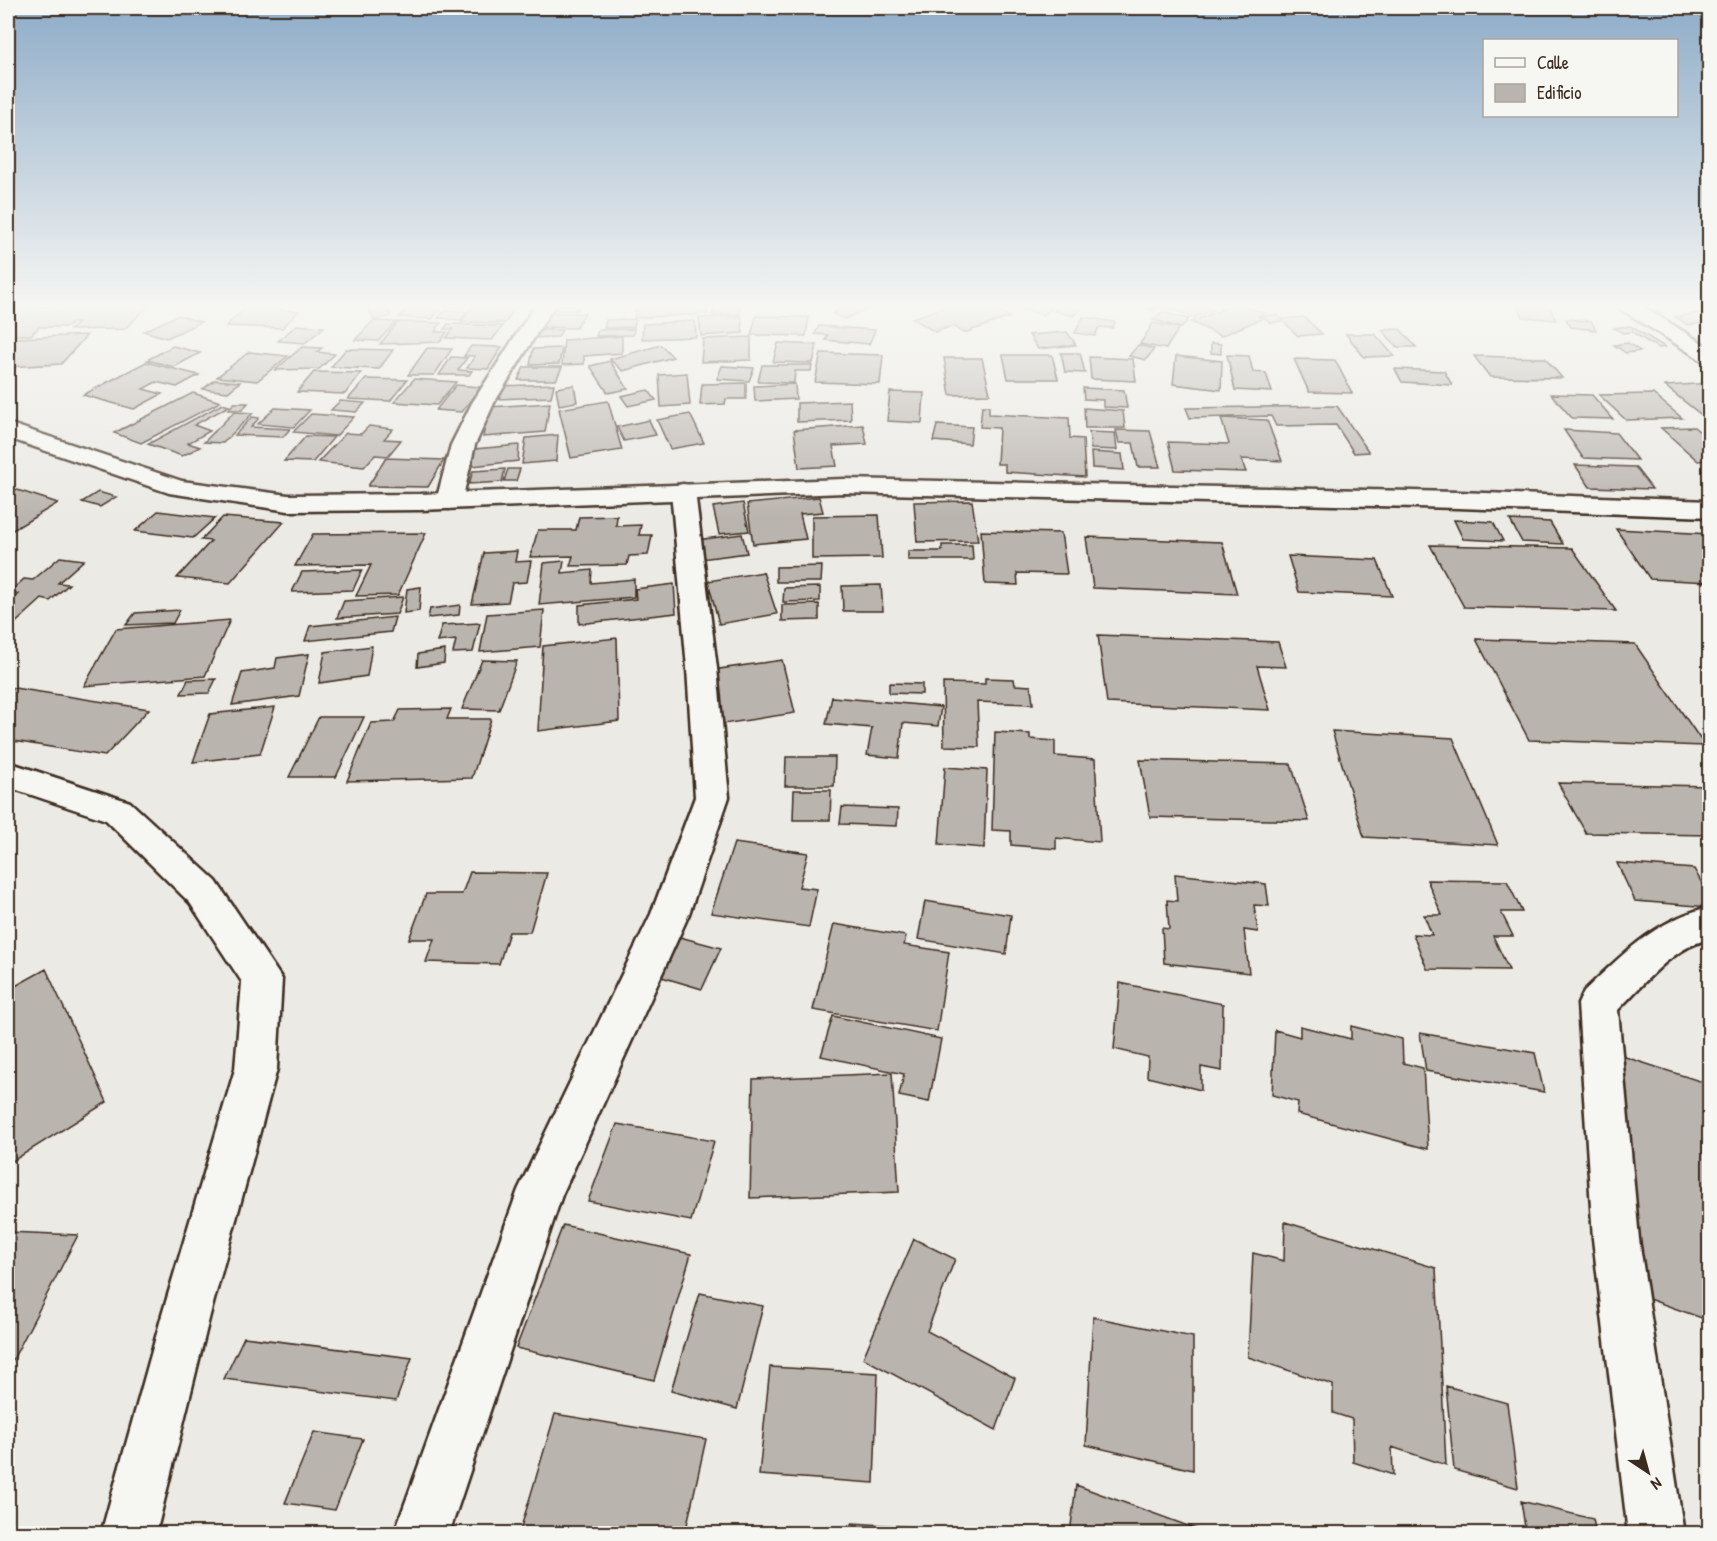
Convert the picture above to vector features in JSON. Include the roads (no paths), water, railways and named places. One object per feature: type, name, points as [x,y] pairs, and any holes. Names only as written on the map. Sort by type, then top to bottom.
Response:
[{"type":"street","points":[[449,501],[463,446],[483,403],[500,376]]},
{"type":"street","points":[[8,430],[178,488],[288,503],[449,501],[682,490],[844,486],[1086,490],[1710,509]]},
{"type":"street","points":[[421,1533],[541,1190],[670,914],[712,797],[702,668],[682,490]]},
{"type":"street","points":[[8,774],[118,811],[203,892],[262,979],[256,1069],[186,1315],[128,1533]]},
{"type":"street","points":[[1656,1533],[1616,1239],[1598,1004],[1660,945],[1699,924],[1710,923]]}]
